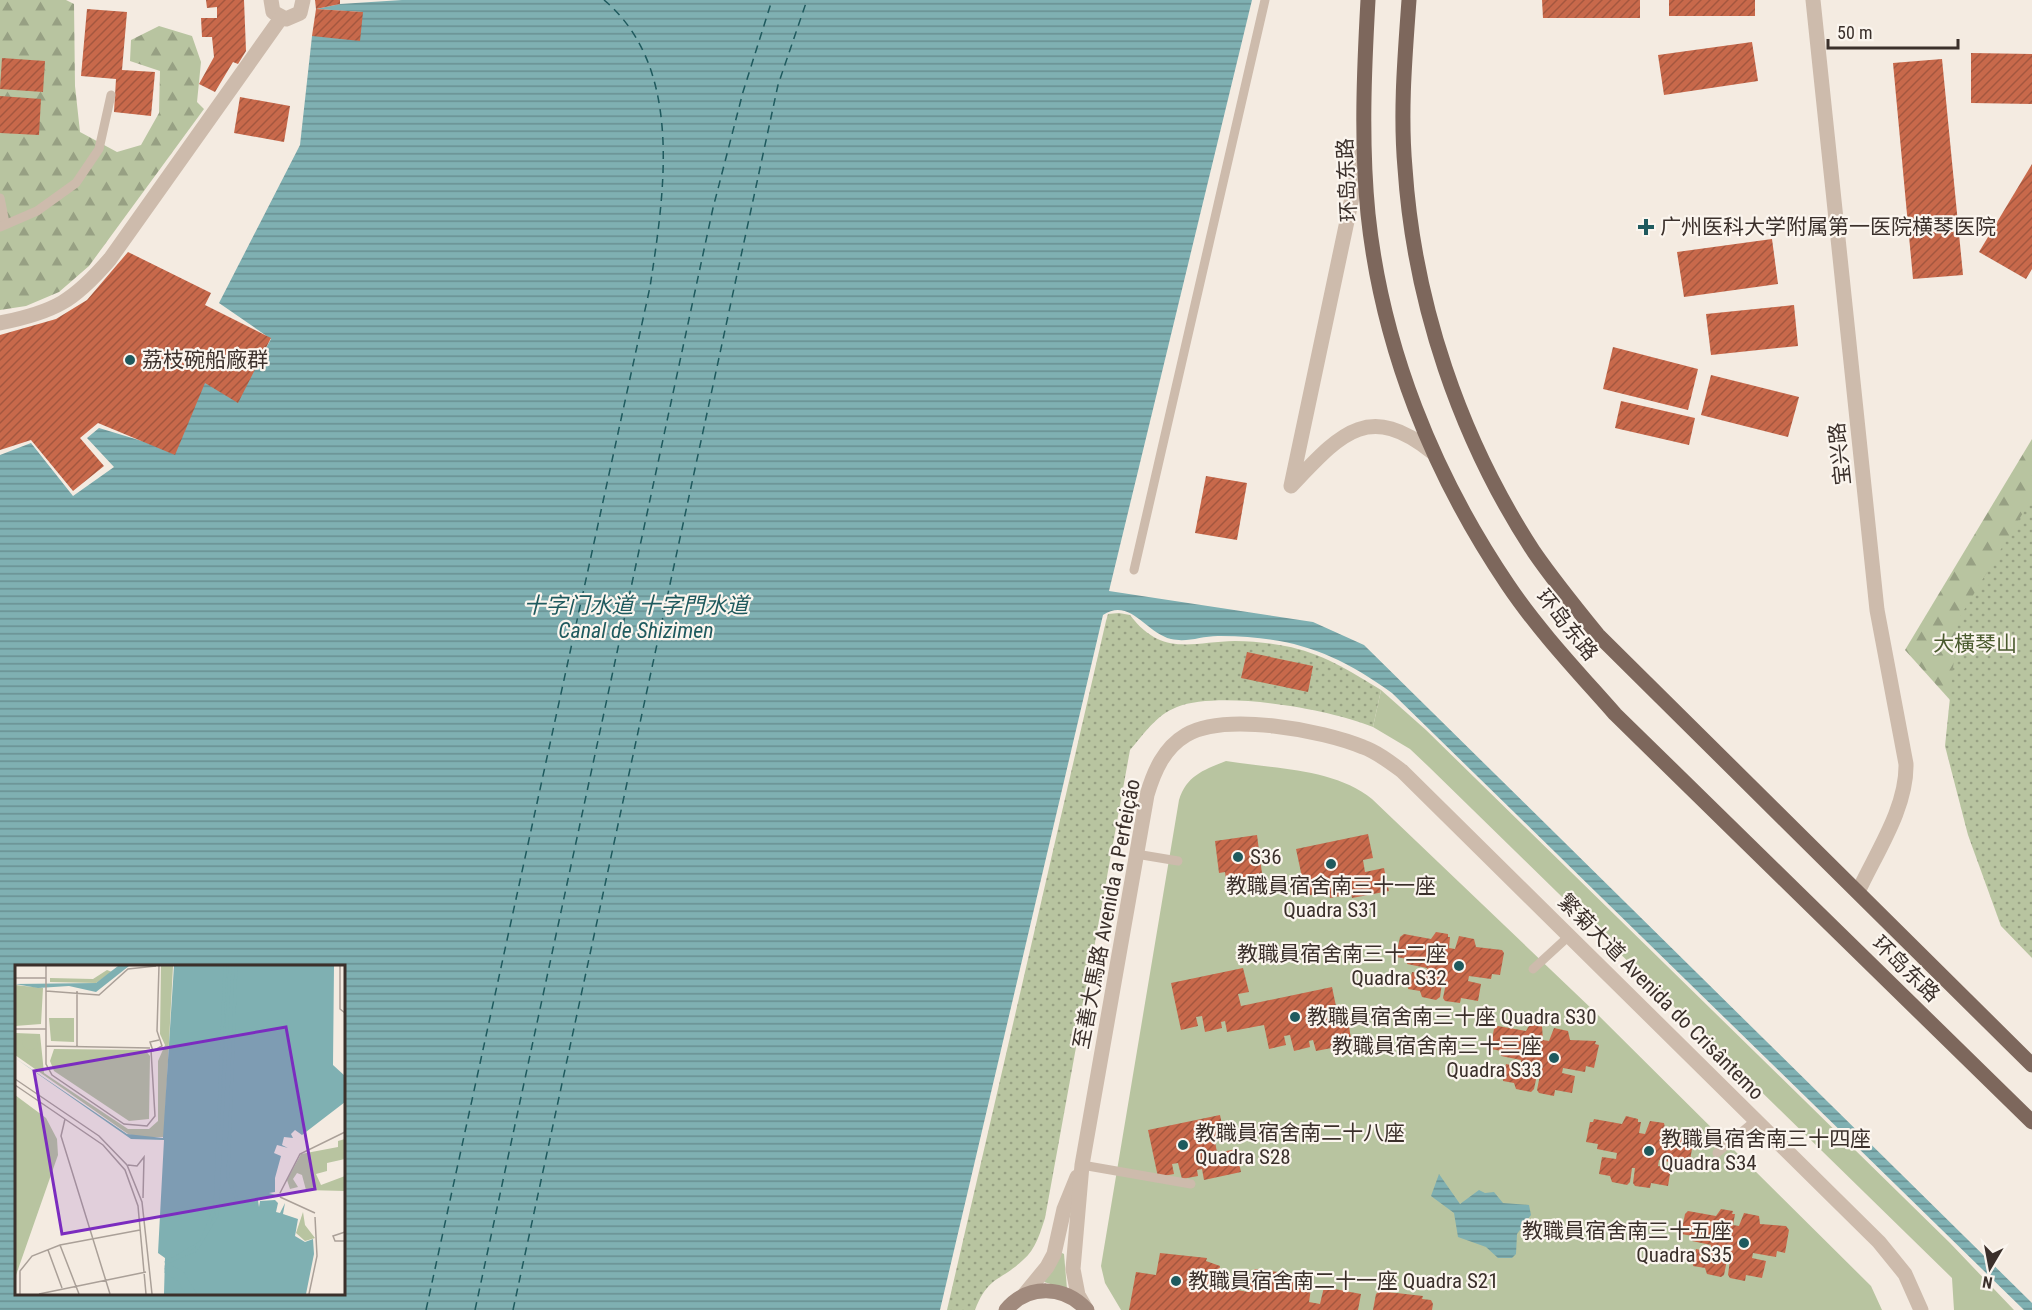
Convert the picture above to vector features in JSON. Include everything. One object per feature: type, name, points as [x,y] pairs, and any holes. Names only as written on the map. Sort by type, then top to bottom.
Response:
[{"type":"main road","name":"环岛东路","points":[[1368,0],[1365,140],[1368,213],[1376,272],[1402,374],[1432,452],[1467,518],[1508,586],[1556,647],[1615,714],[2032,1122]]},
{"type":"main road","name":"环岛东路","points":[[1409,0],[1403,115],[1405,169],[1425,297],[1460,410],[1508,509],[1534,551],[1598,635],[2032,1065]]},
{"type":"main road","points":[[1006,1310],[1024,1295],[1046,1290],[1077,1301],[1086,1309]]},
{"type":"street","points":[[271,0],[273,12],[281,18],[296,17],[303,9],[303,0]]},
{"type":"street","name":"宝兴路","points":[[1813,0],[1877,610],[1906,764],[1900,802],[1858,892]]},
{"type":"street","points":[[0,323],[51,310],[70,300],[86,287],[110,259],[281,18]]},
{"type":"street","points":[[1365,140],[1291,486],[1322,454],[1356,429],[1364,427],[1389,426],[1413,436],[1432,452]]},
{"type":"street","name":"至善大馬路 Avenida a Perfeição","points":[[1086,1309],[1078,1295],[1073,1269],[1082,1165],[1136,854],[1153,777],[1160,761],[1185,735],[1204,726],[1249,724],[1345,741]]},
{"type":"street","name":"繁菊大道 Avenida do Crisântemo","points":[[1345,741],[1384,757],[1402,771],[1756,1120],[1893,1258],[1905,1274],[1921,1310]]},
{"type":"street","name":"至善大馬路 Avenida a Perfeição","points":[[1024,1295],[1042,1274],[1054,1254],[1064,1209],[1082,1165]]},
{"type":"lane","points":[[1134,570],[1265,0]]},
{"type":"lane","points":[[0,198],[3,225],[37,211],[76,183],[99,149],[111,95]]},
{"type":"lane","points":[[1136,854],[1178,861]]},
{"type":"lane","points":[[1533,969],[1569,936]]},
{"type":"lane","points":[[1717,1153],[1756,1120]]},
{"type":"lane","points":[[1082,1165],[1191,1184]]},
{"type":"green space","points":[[0,0],[66,0],[74,4],[75,86],[80,132],[117,152],[141,145],[159,113],[160,71],[130,61],[131,40],[159,26],[192,36],[201,62],[197,102],[204,109],[89,266],[59,292],[26,306],[0,310]]},
{"type":"green space","name":"大橫琴山","points":[[2032,439],[2032,791],[1905,650]]},
{"type":"green space","points":[[2032,498],[2032,958],[2001,926],[1968,835],[1945,746],[1958,620]]},
{"type":"green space","points":[[1108,614],[1130,615],[1154,637],[1166,642],[1191,644],[1260,642],[1298,649],[1323,658],[1381,690],[1373,727],[1304,708],[1247,701],[1197,702],[1177,707],[1163,715],[1130,750],[1045,1218],[1031,1251],[1015,1267],[990,1285],[975,1310],[947,1310],[1106,621]]},
{"type":"green space","points":[[1381,690],[1426,730],[1950,1243],[2014,1310],[1954,1310],[1952,1278],[1429,767],[1410,749],[1373,727]]},
{"type":"green space","points":[[1226,761],[1321,775],[1357,789],[1372,799],[1594,1011],[1871,1286],[1882,1310],[1121,1310],[1105,1283],[1101,1266],[1179,800],[1182,792],[1197,774]]},
{"type":"green space","points":[[1060,1252],[1064,1254],[1067,1289],[1044,1282]]},
{"type":"water","name":"十字门水道 十字門水道 Canal de Shizimen","points":[[402,0],[1252,0],[1109,591],[1313,622],[1364,645],[2032,1303],[2032,1310],[2024,1310],[1392,693],[1351,667],[1311,649],[1270,639],[1246,637],[1214,636],[1184,640],[1171,639],[1162,636],[1138,618],[1122,610],[1103,615],[940,1310],[0,1310],[0,455],[31,443],[73,496],[114,467],[87,438],[99,428],[175,451],[157,357],[238,398],[271,339],[219,303],[300,145],[312,36],[363,12],[316,9],[340,4]]},
{"type":"water","points":[[1439,1174],[1460,1204],[1479,1190],[1485,1193],[1494,1192],[1503,1203],[1529,1205],[1531,1215],[1517,1234],[1516,1254],[1512,1258],[1498,1258],[1486,1247],[1458,1237],[1454,1213],[1431,1196]]},
{"type":"building","points":[[206,0],[244,0],[246,51],[238,64],[233,62],[215,92],[199,84],[214,57],[212,37],[202,37],[201,18],[217,18],[217,7],[207,8]]},
{"type":"building","points":[[315,0],[340,0],[340,4],[316,9]]},
{"type":"building","points":[[1542,0],[1640,0],[1640,18],[1543,18]]},
{"type":"building","points":[[1669,0],[1755,0],[1755,16],[1669,16]]},
{"type":"building","points":[[87,9],[127,12],[122,70],[155,72],[151,116],[114,112],[116,79],[81,76]]},
{"type":"building","points":[[316,9],[363,12],[360,41],[312,36]]},
{"type":"building","points":[[1752,42],[1758,81],[1664,95],[1658,55]]},
{"type":"building","points":[[1971,53],[2032,54],[2032,104],[1971,103]]},
{"type":"building","points":[[2,58],[45,61],[43,92],[0,89]]},
{"type":"building","points":[[1942,59],[1963,275],[1913,279],[1893,63]]},
{"type":"building","points":[[0,96],[41,99],[39,135],[0,133]]},
{"type":"building","points":[[240,97],[290,106],[284,142],[234,133]]},
{"type":"building","points":[[2032,164],[2032,269],[2026,279],[1979,252]]},
{"type":"building","points":[[1772,239],[1778,284],[1684,297],[1677,252]]},
{"type":"building","name":"荔枝碗船廠群","points":[[128,252],[211,293],[205,305],[271,338],[238,403],[205,383],[175,455],[98,423],[80,438],[104,466],[73,491],[31,440],[0,450],[0,335],[56,319],[87,300]]},
{"type":"building","points":[[1794,305],[1798,346],[1711,355],[1706,314]]},
{"type":"building","points":[[1613,347],[1698,369],[1688,410],[1603,389]]},
{"type":"building","points":[[1711,375],[1799,397],[1788,437],[1701,415]]},
{"type":"building","points":[[1621,401],[1695,418],[1689,445],[1615,428]]},
{"type":"building","points":[[1206,476],[1247,483],[1237,540],[1195,533]]},
{"type":"building","points":[[1247,652],[1313,666],[1308,692],[1241,678]]},
{"type":"building","name":"教職員宿舍南三十一座 Quadra S31","points":[[1368,834],[1373,858],[1363,860],[1365,872],[1384,868],[1389,891],[1352,898],[1350,887],[1345,888],[1346,895],[1330,898],[1327,882],[1320,883],[1322,893],[1306,896],[1296,849]]},
{"type":"building","name":"S36","points":[[1257,835],[1263,881],[1227,886],[1225,872],[1219,873],[1215,841]]},
{"type":"building","name":"教職員宿舍南三十二座 Quadra S32","points":[[1436,932],[1448,934],[1449,948],[1455,949],[1459,936],[1474,939],[1476,947],[1502,950],[1504,953],[1500,975],[1492,974],[1491,979],[1469,976],[1468,981],[1481,984],[1478,1001],[1461,998],[1460,1003],[1445,1001],[1443,998],[1446,983],[1442,983],[1440,997],[1436,1000],[1422,997],[1420,991],[1408,989],[1412,972],[1426,974],[1427,968],[1407,964],[1408,959],[1396,957],[1400,937],[1404,934],[1431,939]]},
{"type":"building","points":[[1243,968],[1249,992],[1238,994],[1241,1006],[1332,987],[1337,1011],[1326,1013],[1329,1025],[1348,1021],[1352,1044],[1316,1051],[1313,1040],[1309,1041],[1310,1047],[1294,1051],[1290,1035],[1284,1036],[1286,1045],[1269,1049],[1264,1025],[1227,1032],[1225,1021],[1221,1022],[1222,1028],[1205,1032],[1202,1016],[1196,1017],[1198,1026],[1181,1030],[1171,983]]},
{"type":"building","name":"教職員宿舍南三十三座 Quadra S33","points":[[1530,1024],[1542,1026],[1543,1040],[1549,1041],[1554,1028],[1568,1031],[1570,1040],[1596,1041],[1595,1044],[1599,1045],[1594,1068],[1586,1066],[1585,1072],[1563,1068],[1562,1073],[1575,1076],[1572,1093],[1555,1090],[1554,1096],[1539,1093],[1537,1090],[1540,1075],[1537,1075],[1534,1089],[1531,1092],[1516,1089],[1514,1083],[1503,1081],[1506,1064],[1520,1067],[1521,1060],[1501,1056],[1502,1051],[1490,1049],[1494,1029],[1498,1026],[1526,1031]]},
{"type":"building","name":"教職員宿舍南二十八座 Quadra S28","points":[[1220,1115],[1225,1139],[1215,1141],[1217,1153],[1236,1149],[1241,1172],[1204,1180],[1202,1169],[1197,1170],[1198,1176],[1182,1179],[1178,1163],[1172,1164],[1174,1174],[1158,1177],[1148,1130]]},
{"type":"building","name":"教職員宿舍南三十四座 Quadra S34","points":[[1626,1116],[1641,1122],[1639,1133],[1645,1134],[1650,1121],[1664,1123],[1666,1133],[1692,1134],[1694,1138],[1690,1160],[1682,1159],[1681,1164],[1659,1160],[1658,1166],[1671,1168],[1668,1186],[1651,1183],[1650,1188],[1635,1186],[1633,1183],[1635,1168],[1632,1168],[1630,1182],[1627,1185],[1612,1182],[1610,1176],[1599,1174],[1602,1157],[1616,1159],[1617,1153],[1597,1149],[1598,1144],[1586,1142],[1590,1122],[1594,1119],[1622,1124]]},
{"type":"building","name":"教職員宿舍南三十五座 Quadra S35","points":[[1721,1209],[1733,1211],[1732,1214],[1735,1214],[1733,1225],[1739,1226],[1744,1213],[1759,1216],[1760,1224],[1786,1226],[1789,1230],[1785,1253],[1777,1251],[1776,1257],[1753,1253],[1752,1258],[1766,1261],[1762,1278],[1746,1275],[1745,1281],[1730,1278],[1728,1275],[1730,1260],[1727,1260],[1724,1275],[1721,1277],[1707,1274],[1705,1268],[1693,1266],[1696,1249],[1710,1252],[1711,1245],[1692,1241],[1693,1236],[1681,1234],[1685,1214],[1688,1211],[1716,1216]]},
{"type":"building","points":[[1160,1253],[1207,1258],[1206,1261],[1220,1266],[1216,1286],[1248,1292],[1252,1272],[1255,1269],[1302,1275],[1307,1281],[1312,1282],[1309,1302],[1320,1304],[1324,1287],[1361,1294],[1358,1310],[1129,1310],[1136,1272],[1156,1275]]},
{"type":"building","points":[[1379,1291],[1423,1296],[1422,1299],[1431,1300],[1432,1310],[1373,1310],[1376,1294]]},
{"type":"ferry route","points":[[426,1310],[650,287],[655,251],[663,174],[663,134],[658,96],[647,61],[630,28],[604,0]]},
{"type":"ferry route","points":[[475,1310],[713,208],[743,92],[772,0]]},
{"type":"ferry route","points":[[513,1310],[778,85],[807,0]]},
{"type":"place","name":"广州医科大学附属第一医院横琴医院","points":[[1646,227]]},
{"type":"place","name":"荔枝碗船廠群","points":[[130,360]]},
{"type":"place","name":"S36","points":[[1238,857]]},
{"type":"place","name":"教職員宿舍南三十一座 Quadra S31","points":[[1331,864]]},
{"type":"place","name":"教職員宿舍南三十二座 Quadra S32","points":[[1459,966]]},
{"type":"place","name":"教職員宿舍南三十座 Quadra S30","points":[[1295,1017]]},
{"type":"place","name":"教職員宿舍南三十三座 Quadra S33","points":[[1554,1058]]},
{"type":"place","name":"教職員宿舍南二十八座 Quadra S28","points":[[1183,1145]]},
{"type":"place","name":"教職員宿舍南三十四座 Quadra S34","points":[[1649,1151]]},
{"type":"place","name":"教職員宿舍南三十五座 Quadra S35","points":[[1744,1243]]},
{"type":"place","name":"教職員宿舍南二十一座 Quadra S21","points":[[1176,1281]]}]
